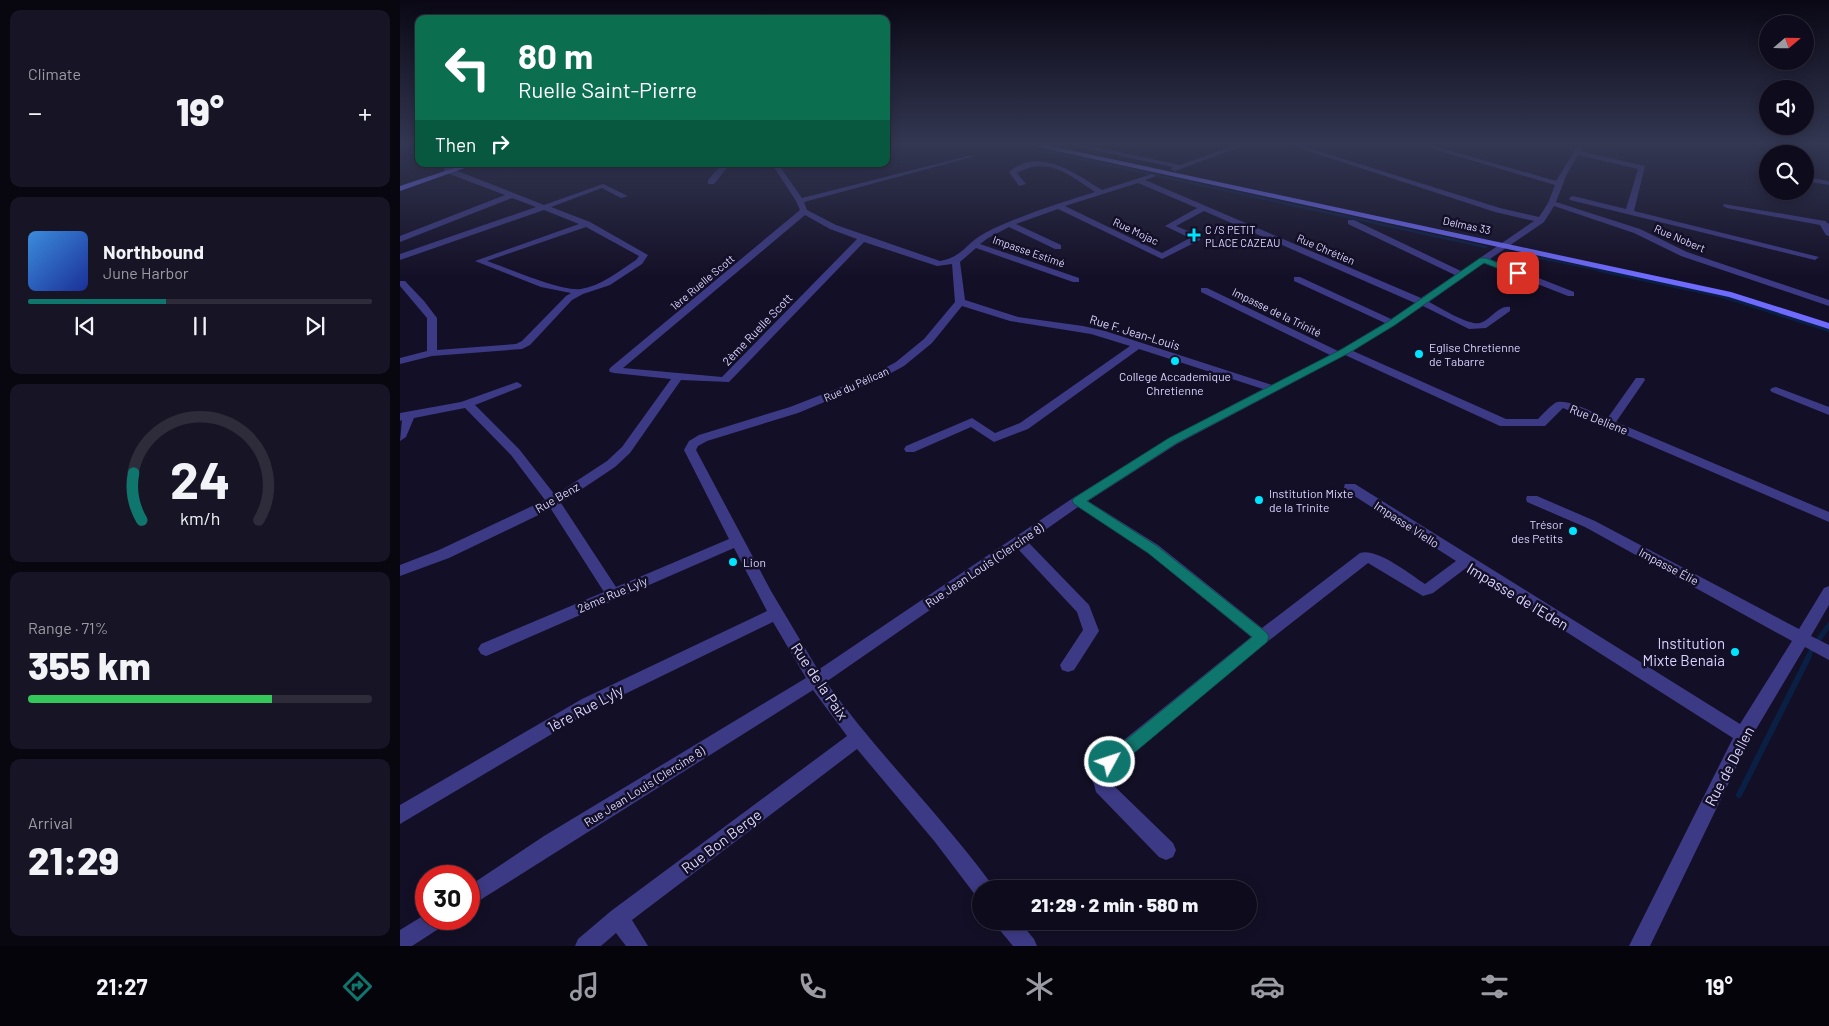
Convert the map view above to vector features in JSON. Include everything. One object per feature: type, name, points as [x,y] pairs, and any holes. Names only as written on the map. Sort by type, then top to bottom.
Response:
[{"type":"main road","name":"Delmas 33","points":[[1264,189],[1731,295],[1829,326]]},
{"type":"main road","name":"Delmas 33","points":[[1508,244],[1734,292],[1829,321]]},
{"type":"street","points":[[400,361],[432,353],[518,346],[526,343],[570,298],[580,292],[607,283],[639,262],[644,255],[587,224],[499,189]]},
{"type":"street","points":[[400,257],[507,221],[592,189]]},
{"type":"street","points":[[608,189],[624,196]]},
{"type":"street","points":[[792,189],[804,211],[833,227],[940,264],[956,261],[986,236],[1010,224],[1109,189]]},
{"type":"street","points":[[800,201],[845,189]]},
{"type":"street","points":[[1095,189],[1100,192]]},
{"type":"street","name":"Rue Chrétien","points":[[1158,189],[1422,302],[1469,326],[1482,326],[1507,309]]},
{"type":"street","points":[[1432,189],[1498,210],[1541,220]]},
{"type":"street","name":"Rue Jean Louis (Clercine 8)","points":[[480,890],[816,680],[1078,501],[1173,441],[1271,388],[1342,353],[1392,323],[1460,274],[1508,244],[1541,220],[1552,203],[1556,189]]},
{"type":"street","points":[[1631,212],[1636,189]]},
{"type":"street","points":[[400,238],[514,195]]},
{"type":"street","points":[[1573,198],[1815,257]]},
{"type":"street","name":"Rue Nobert","points":[[1552,203],[1595,216],[1656,240],[1684,254],[1829,303]]},
{"type":"street","name":"Rue Mojac","points":[[1058,206],[1162,256],[1197,238],[1168,226],[1202,209]]},
{"type":"street","points":[[1727,206],[1822,223],[1829,233]]},
{"type":"street","name":"1ère Ruelle Scott","points":[[614,370],[804,211]]},
{"type":"street","points":[[1351,222],[1460,274]]},
{"type":"street","points":[[580,292],[544,285],[479,261],[587,224]]},
{"type":"street","points":[[1010,224],[1058,247]]},
{"type":"street","name":"2ème Ruelle Scott","points":[[614,370],[725,380],[864,237]]},
{"type":"street","name":"Impasse Estimé","points":[[974,245],[1076,280]]},
{"type":"street","points":[[1483,260],[1571,294]]},
{"type":"street","points":[[956,261],[960,302]]},
{"type":"street","points":[[1298,279],[1392,323]]},
{"type":"street","points":[[402,283],[432,318],[432,353]]},
{"type":"street","name":"Impasse de la Trinité","points":[[1204,290],[1342,353]]},
{"type":"street","name":"Rue F. Jean-Louis","points":[[960,302],[988,313],[1027,322],[1087,329],[1271,388]]},
{"type":"street","name":"Rue du Pélican","points":[[690,450],[693,444],[703,438],[794,410],[876,377],[900,364],[928,341],[960,302]]},
{"type":"street","points":[[910,449],[972,422],[994,438],[1024,426],[1138,346]]},
{"type":"street","name":"Rue Deliene","points":[[1342,353],[1504,424],[1541,423],[1562,405],[1610,423],[1829,517]]},
{"type":"street","name":"Rue Benz","points":[[400,571],[444,554],[553,502],[611,464],[626,450],[678,377]]},
{"type":"street","points":[[1610,423],[1640,380]]},
{"type":"street","points":[[400,437],[405,416],[468,404],[517,385]]},
{"type":"street","points":[[1776,390],[1829,411]]},
{"type":"street","points":[[468,404],[515,452],[553,502],[612,594]]},
{"type":"street","name":"Rue de la Paix","points":[[690,450],[776,613],[816,680],[858,738],[958,853],[976,880]]},
{"type":"street","name":"Impasse Viello","points":[[1350,487],[1465,561]]},
{"type":"street","name":"Impasse Élie","points":[[1532,498],[1590,524],[1829,653]]},
{"type":"street","points":[[1078,501],[1153,549],[1262,637]]},
{"type":"street","name":"2ème Rue Lyly","points":[[486,649],[738,541]]},
{"type":"street","points":[[1019,541],[1084,609],[1088,619],[1091,630],[1068,665]]},
{"type":"street","name":"Impasse de l'Eden","points":[[1166,850],[1102,786],[1101,777],[1110,762],[1262,637],[1365,557],[1373,558],[1423,590],[1428,589],[1465,561],[1743,735]]},
{"type":"street","name":"Rue de Dellen","points":[[1639,946],[1743,735],[1829,592]]},
{"type":"street","name":"1ère Rue Lyly","points":[[400,815],[588,704],[776,613]]},
{"type":"street","name":"Rue Bon Berge","points":[[585,946],[618,918],[858,738]]},
{"type":"street","points":[[618,918],[638,946]]},
{"type":"street","points":[[400,942],[419,930]]},
{"type":"street","points":[[1013,930],[1028,946]]},
{"type":"waterway","points":[[1219,189],[1486,247]]},
{"type":"waterway","points":[[1516,253],[1605,271]]},
{"type":"waterway","points":[[1599,270],[1722,296],[1829,330]]},
{"type":"waterway","points":[[1819,639],[1829,625]]},
{"type":"waterway","points":[[1808,657],[1812,650]]},
{"type":"waterway","points":[[1739,795],[1809,656]]},
{"type":"place","name":"C /S PETIT PLACE CAZEAU","points":[[1194,235]]},
{"type":"place","name":"Eglise Chretienne de Tabarre","points":[[1419,354]]},
{"type":"place","name":"College Accademique Chretienne","points":[[1175,361]]},
{"type":"place","name":"Institution Mixte de la Trinite","points":[[1259,500]]},
{"type":"place","name":"Trésor des Petits","points":[[1573,531]]},
{"type":"place","name":"Lion","points":[[733,562]]},
{"type":"place","name":"Institution Mixte Benaia","points":[[1735,652]]},
{"type":"route","points":[[1110,762],[1262,637],[1153,549],[1078,501],[1173,441],[1271,388],[1338,356],[1392,323],[1460,274],[1483,260],[1518,273]]}]
